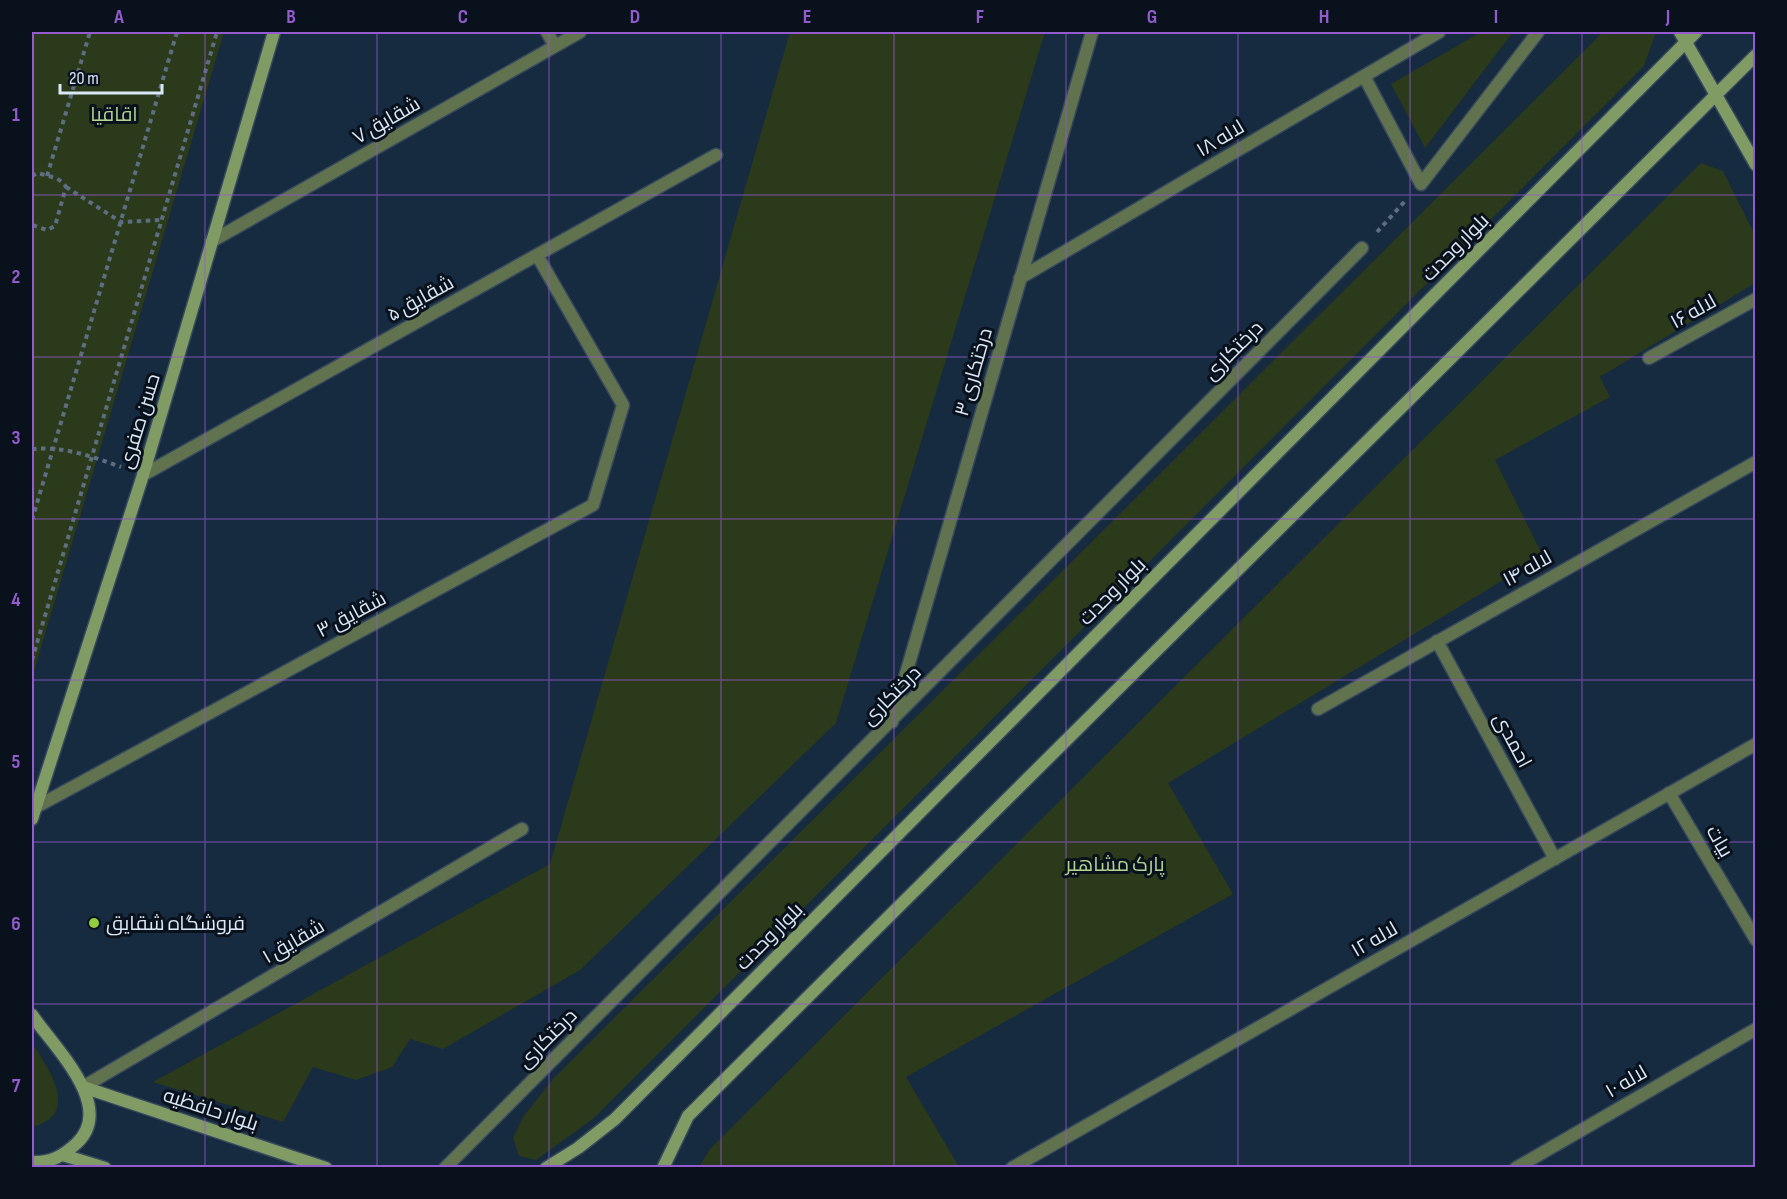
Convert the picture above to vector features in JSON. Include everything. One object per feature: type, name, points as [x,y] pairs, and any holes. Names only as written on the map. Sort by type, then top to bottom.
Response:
[{"type":"street","name":"حسن صفری","points":[[34,813],[143,475],[274,32]]},
{"type":"street","points":[[547,32],[555,45]]},
{"type":"street","name":"شقایق ۷","points":[[212,242],[580,32]]},
{"type":"street","name":"درختکاری ۳","points":[[891,723],[1092,32]]},
{"type":"street","name":"لاله ۱۸","points":[[1020,278],[1439,32]]},
{"type":"street","points":[[1364,76],[1421,184],[1538,32]]},
{"type":"street","name":"بلوار وحدت","points":[[546,1167],[578,1148],[624,1110],[1683,37],[1696,32]]},
{"type":"street","points":[[1683,37],[1755,165]]},
{"type":"street","points":[[663,1167],[670,1148],[688,1116],[1755,55]]},
{"type":"street","name":"شقایق ۵","points":[[143,475],[716,155]]},
{"type":"street","name":"درختکاری","points":[[446,1167],[1362,248]]},
{"type":"street","name":"شقایق ۳","points":[[34,813],[593,505],[623,405],[537,255]]},
{"type":"street","name":"لاله ۱۶","points":[[1649,357],[1755,299]]},
{"type":"street","name":"لاله ۱۴","points":[[1318,709],[1755,462]]},
{"type":"street","name":"احمدی","points":[[1437,641],[1555,859]]},
{"type":"street","name":"لاله ۱۲","points":[[1012,1167],[1755,744]]},
{"type":"street","name":"بیات","points":[[1670,793],[1755,940]]},
{"type":"street","name":"شقایق ۱","points":[[83,1087],[522,829]]},
{"type":"street","points":[[32,1016],[83,1087],[91,1108],[89,1125],[80,1140],[63,1155],[35,1164]]},
{"type":"street","name":"لاله ۱۰","points":[[1516,1167],[1755,1029]]},
{"type":"street","name":"بلوار حافظیه","points":[[83,1087],[326,1167]]},
{"type":"street","points":[[63,1155],[105,1167]]},
{"type":"path","points":[[47,176],[90,32]]},
{"type":"path","points":[[32,520],[177,32]]},
{"type":"path","points":[[32,660],[217,32]]},
{"type":"path","points":[[32,176],[37,173],[62,180],[66,187],[121,222],[161,220]]},
{"type":"path","points":[[1362,248],[1421,184]]},
{"type":"path","points":[[32,226],[47,230],[55,226],[66,187]]},
{"type":"path","points":[[32,449],[53,447],[91,456],[143,475]]},
{"type":"green space","name":"اقاقیا","points":[[32,32],[224,32],[32,678]]},
{"type":"green space","points":[[790,32],[1045,32],[836,723],[580,970],[443,1049],[410,1039],[392,1067],[356,1080],[313,1067],[283,1122],[153,1082],[550,864]]},
{"type":"green space","points":[[1481,32],[1513,32],[1425,148],[1391,84]]},
{"type":"green space","points":[[1603,32],[1656,32],[1644,66],[594,1118],[536,1160],[519,1156],[513,1138],[523,1117],[553,1079]]},
{"type":"green space","name":"پارک مشاهیر","points":[[1701,163],[1723,171],[1755,235],[1755,283],[1600,377],[1610,397],[1495,460],[1543,556],[1168,783],[1233,894],[906,1077],[959,1167],[699,1167],[710,1149]]},
{"type":"green space","points":[[32,1043],[52,1077],[58,1101],[55,1112],[47,1121],[32,1127]]},
{"type":"place","name":"فروشگاه شقایق","points":[[94,923]]}]
